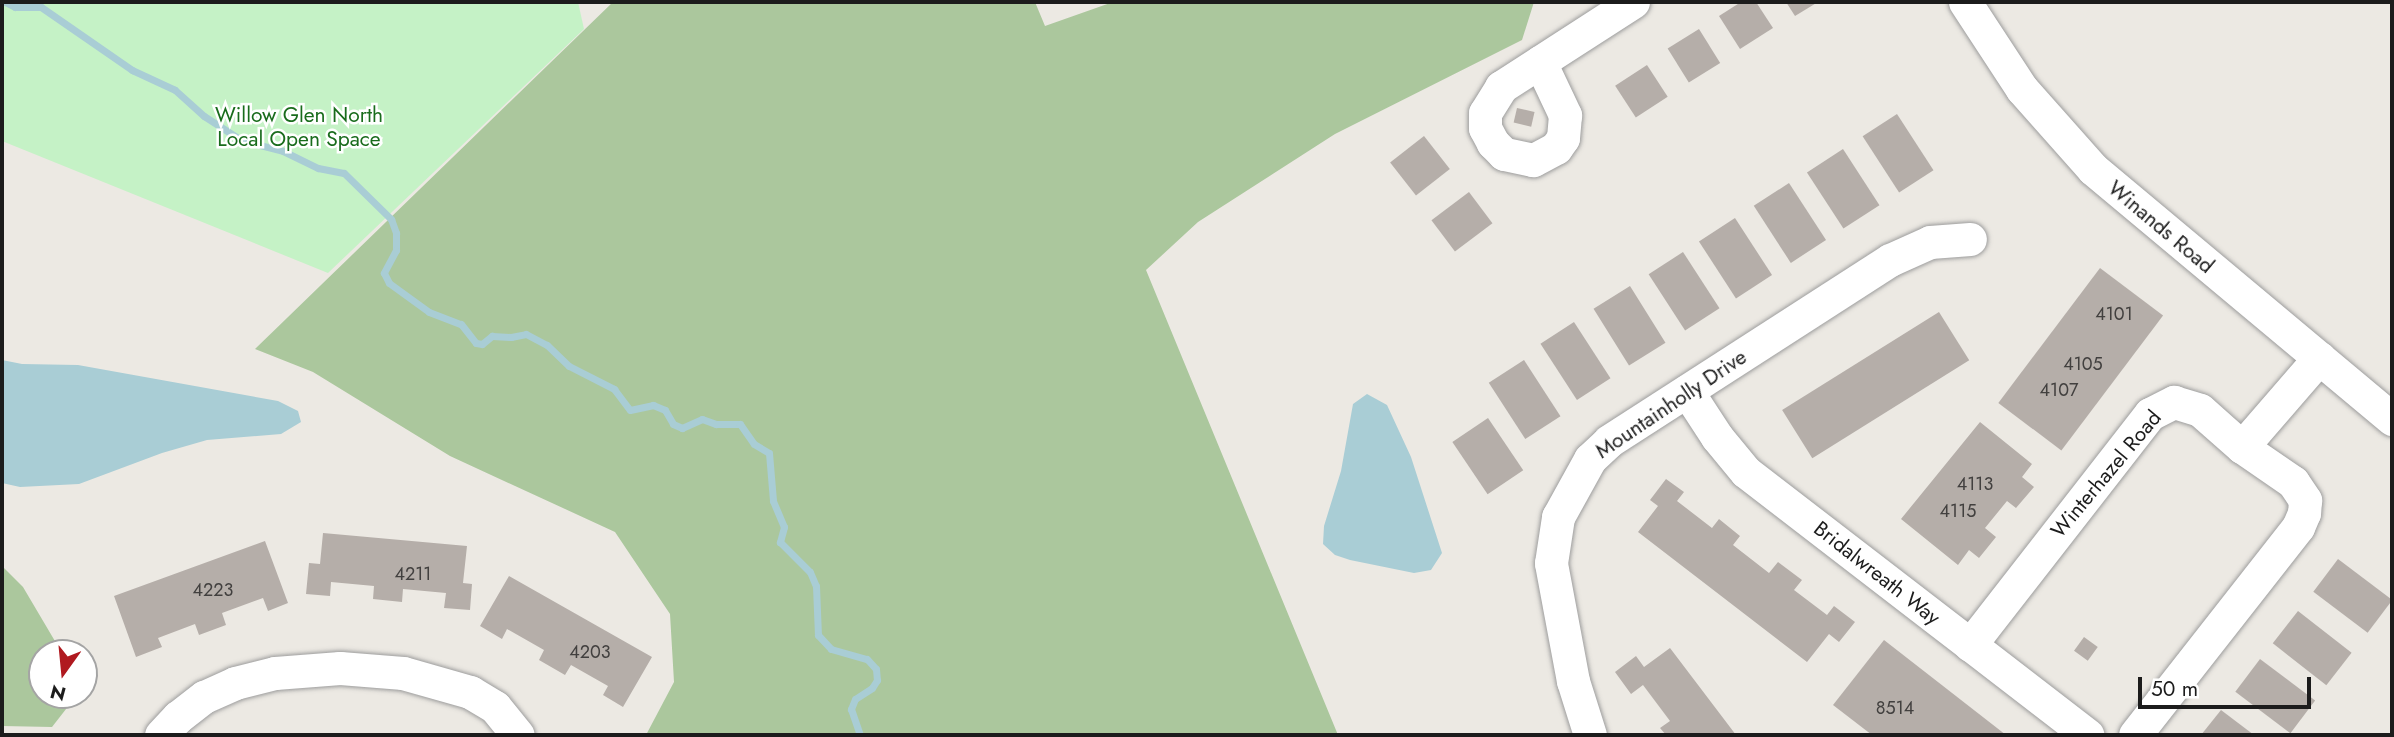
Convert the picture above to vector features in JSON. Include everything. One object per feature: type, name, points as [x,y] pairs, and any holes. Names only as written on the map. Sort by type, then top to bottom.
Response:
[{"type":"street","points":[[1540,62],[1633,2]]},
{"type":"street","name":"Winands Road","points":[[1965,2],[2022,89],[2094,169],[2392,419]]},
{"type":"street","name":"Mountainholly Drive","points":[[1590,735],[1576,694],[1551,563],[1558,517],[1577,478],[1590,459],[1609,441],[1890,260],[1930,242],[1970,239]]},
{"type":"street","points":[[2135,735],[2298,527],[2304,513],[2305,500],[2294,482],[2242,447],[2319,358]]},
{"type":"street","name":"Bridalwreath Way","points":[[1687,391],[1717,437],[1746,472],[2087,735]]},
{"type":"street","name":"Winterhazel Road","points":[[1970,645],[2150,414],[2174,402],[2186,404],[2200,410],[2242,447]]},
{"type":"street","points":[[161,735],[178,717],[204,697],[235,683],[275,673],[320,668],[375,670],[438,681],[470,692],[495,707],[518,735]]},
{"type":"green space","name":"Willow Glen North Local Open Space","points":[[2,2],[578,2],[584,29],[328,273],[2,141]]},
{"type":"green space","points":[[613,2],[1035,2],[1045,26],[1113,2],[1534,2],[1522,40],[1335,134],[1198,222],[1146,270],[1338,735],[646,735],[674,682],[670,614],[615,532],[450,456],[313,372],[255,349]]},
{"type":"green space","points":[[2,566],[23,587],[54,639],[28,639],[28,709],[66,709],[52,727],[2,726]]},
{"type":"water","points":[[2,360],[22,364],[78,365],[278,401],[298,411],[301,422],[281,434],[207,440],[162,453],[79,484],[20,487],[2,483]]},
{"type":"water","points":[[1367,394],[1387,405],[1411,457],[1442,553],[1431,570],[1414,573],[1350,560],[1335,555],[1323,544],[1324,526],[1341,471],[1353,404]]},
{"type":"building","points":[[1741,2],[1756,2],[1773,28],[1740,49],[1719,16]]},
{"type":"building","points":[[1786,2],[1818,2],[1795,16]]},
{"type":"building","points":[[1699,29],[1720,63],[1689,83],[1668,49]]},
{"type":"building","points":[[1647,65],[1668,97],[1636,118],[1615,86]]},
{"type":"building","points":[[1517,108],[1535,112],[1531,127],[1514,123]]},
{"type":"building","points":[[1897,114],[1933,170],[1899,193],[1863,136]]},
{"type":"building","points":[[1424,136],[1450,169],[1416,196],[1390,162]]},
{"type":"building","points":[[1843,149],[1879,205],[1843,229],[1807,172]]},
{"type":"building","points":[[1789,183],[1826,240],[1791,263],[1754,206]]},
{"type":"building","points":[[1469,192],[1492,223],[1455,251],[1431,220]]},
{"type":"building","points":[[1735,218],[1772,275],[1736,298],[1699,241]]},
{"type":"building","points":[[1683,252],[1719,308],[1685,331],[1649,274]]},
{"type":"building","points":[[2100,268],[2163,316],[2061,451],[1998,403]]},
{"type":"building","points":[[1630,286],[1666,343],[1629,366],[1594,309]]},
{"type":"building","points":[[1939,312],[1969,360],[1812,458],[1782,410]]},
{"type":"building","points":[[1574,322],[1610,378],[1577,400],[1540,344]]},
{"type":"building","points":[[1524,360],[1560,416],[1525,439],[1489,383]]},
{"type":"building","points":[[1488,418],[1523,470],[1488,494],[1452,442]]},
{"type":"building","points":[[1980,422],[2032,464],[2022,477],[2034,487],[2016,508],[2007,501],[1985,528],[1996,537],[1979,558],[1969,550],[1958,565],[1901,519]]},
{"type":"building","points":[[1666,479],[1684,492],[1677,501],[1712,528],[1719,519],[1740,536],[1733,545],[1769,573],[1778,562],[1802,580],[1794,590],[1827,615],[1834,606],[1855,622],[1839,642],[1829,634],[1807,662],[1638,532],[1658,506],[1650,500]]},
{"type":"building","points":[[323,533],[467,546],[463,583],[472,584],[470,610],[444,608],[446,593],[403,589],[402,602],[373,599],[374,586],[331,582],[330,596],[306,594],[309,563],[320,564]]},
{"type":"building","points":[[265,541],[288,603],[268,611],[263,598],[222,613],[226,625],[199,635],[195,624],[158,638],[162,647],[136,657],[114,596]]},
{"type":"building","points":[[2338,559],[2392,600],[2368,633],[2313,592]]},
{"type":"building","points":[[509,576],[652,657],[623,707],[603,695],[608,686],[571,665],[565,675],[539,660],[544,650],[507,629],[502,639],[480,626]]},
{"type":"building","points":[[2298,611],[2352,653],[2326,685],[2273,643]]},
{"type":"building","points":[[2084,637],[2098,647],[2088,661],[2074,651]]},
{"type":"building","points":[[1884,640],[2006,735],[1872,735],[1833,705]]},
{"type":"building","points":[[1670,648],[1736,735],[1666,735],[1660,728],[1670,721],[1643,685],[1631,694],[1615,672],[1636,656],[1644,667]]},
{"type":"building","points":[[2260,659],[2315,701],[2290,733],[2235,692]]},
{"type":"building","points":[[2221,710],[2254,735],[2201,735]]},
{"type":"waterway","points":[[5,2],[15,7],[41,7],[132,70],[175,90],[204,116],[241,140],[283,151],[318,168],[344,173],[391,219],[396,233],[396,250],[384,273],[389,283],[429,312],[461,324],[476,343],[482,344],[492,336],[511,337],[526,334],[547,345],[569,366],[614,389],[630,410],[653,405],[665,410],[673,424],[682,428],[702,419],[716,424],[740,424],[754,444],[769,453],[773,501],[784,527],[780,542],[810,572],[816,586],[818,635],[831,649],[867,659],[876,669],[877,680],[872,688],[855,699],[851,709],[860,735]]}]
